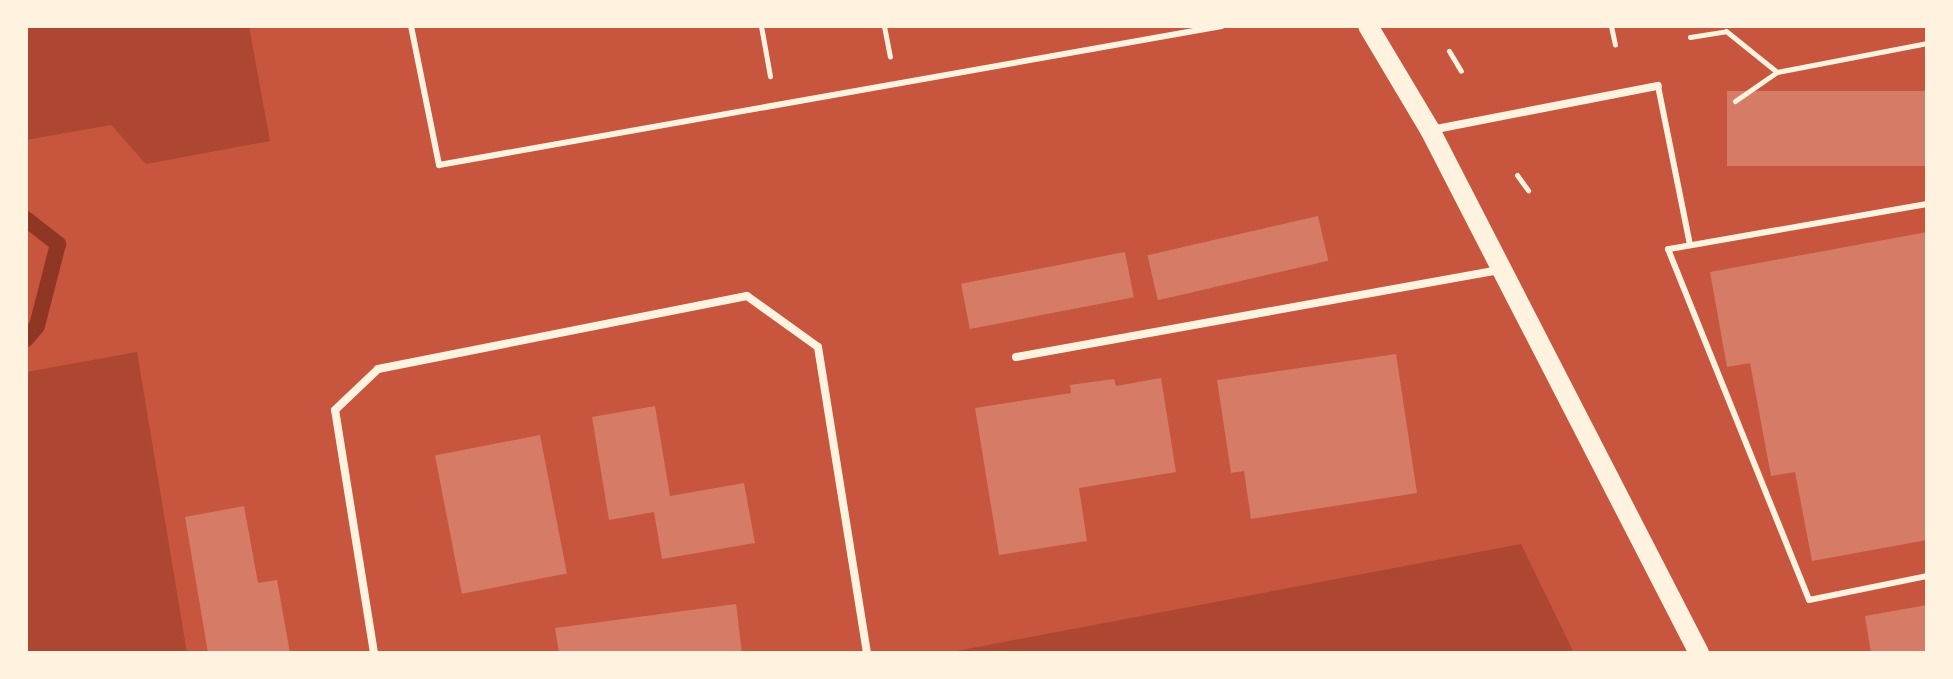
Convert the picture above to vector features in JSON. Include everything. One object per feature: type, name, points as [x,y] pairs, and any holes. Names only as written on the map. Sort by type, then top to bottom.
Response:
[{"type":"main road","points":[[1368,26],[1430,130],[1699,653]]},
{"type":"street","points":[[1430,130],[1658,86]]},
{"type":"street","points":[[1016,357],[1502,269]]},
{"type":"street","points":[[374,653],[335,410],[378,369],[747,296],[818,347],[867,653]]},
{"type":"lane","points":[[411,26],[439,165],[774,102],[1222,26]]},
{"type":"lane","points":[[1658,86],[1690,245]]},
{"type":"lane","points":[[1927,204],[1668,249],[1809,600],[1927,576]]},
{"type":"path","points":[[761,26],[774,102]]},
{"type":"path","points":[[1611,26],[1615,45]]},
{"type":"path","points":[[1690,37],[1726,31],[1777,72]]},
{"type":"path","points":[[1735,101],[1777,72],[1927,43]]},
{"type":"path","points":[[1449,51],[1461,71]]},
{"type":"path","points":[[1517,175],[1528,190]]},
{"type":"shaded area","points":[[26,26],[249,26],[270,141],[146,164],[111,125],[26,140]]},
{"type":"shaded area","points":[[137,352],[187,653],[26,653],[26,372]]},
{"type":"shaded area","points":[[1521,544],[1574,653],[946,653]]},
{"type":"building","points":[[1727,91],[1927,91],[1927,166],[1727,166]]},
{"type":"building","points":[[1318,216],[1328,261],[1158,300],[1147,255]]},
{"type":"building","points":[[1927,232],[1927,540],[1812,561],[1795,472],[1771,476],[1750,363],[1727,367],[1710,272]]},
{"type":"building","points":[[1125,252],[1134,297],[970,329],[961,284]]},
{"type":"building","points":[[1396,354],[1417,493],[1251,519],[1244,471],[1231,473],[1217,380]]},
{"type":"building","points":[[1161,378],[1176,472],[1079,488],[1087,541],[999,555],[975,408],[1071,393],[1070,385],[1114,379],[1116,386]]},
{"type":"building","points":[[655,406],[670,496],[744,483],[755,543],[662,559],[654,512],[609,520],[592,417]]},
{"type":"building","points":[[540,435],[567,573],[462,594],[435,455]]},
{"type":"building","points":[[244,506],[258,583],[277,580],[290,653],[208,653],[185,517]]},
{"type":"building","points":[[736,604],[742,653],[559,653],[555,628]]},
{"type":"building","points":[[1927,605],[1927,653],[1871,653],[1865,616]]},
{"type":"waterway","points":[[26,219],[58,244],[37,326],[26,339]]}]
